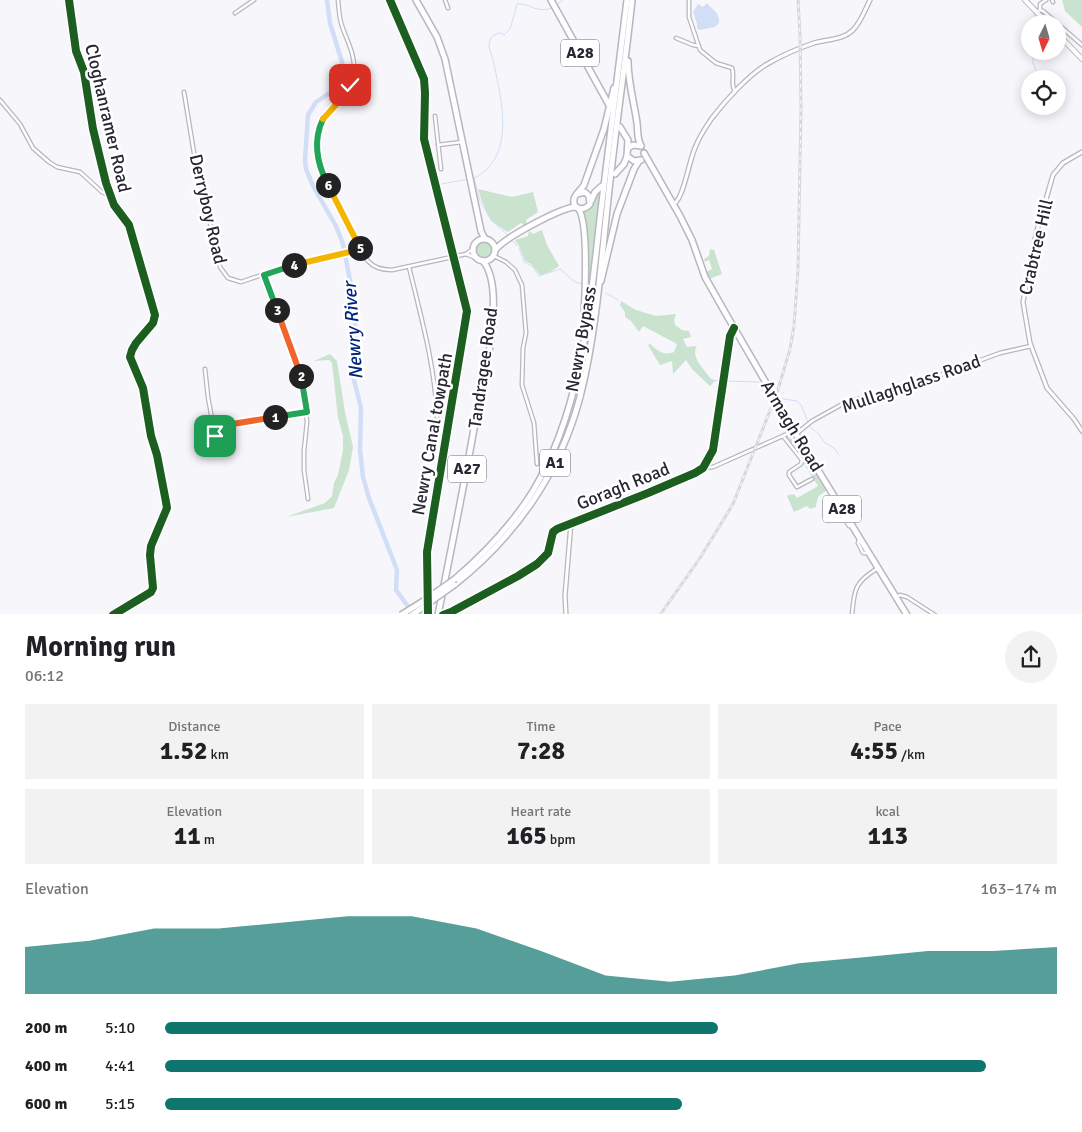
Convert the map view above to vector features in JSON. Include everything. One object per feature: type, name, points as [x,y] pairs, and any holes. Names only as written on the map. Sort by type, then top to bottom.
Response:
[{"type":"highway","points":[[416,0],[443,52],[481,231],[485,240],[496,249],[506,240]]},
{"type":"highway","name":"A28","points":[[551,0],[608,106]]},
{"type":"highway","name":"Newry Bypass","points":[[402,614],[455,578],[487,550],[525,502],[541,476],[559,438],[580,354],[592,280],[627,0]]},
{"type":"highway","name":"Newry Bypass","points":[[412,614],[454,585],[480,564],[512,529],[542,488],[570,429],[587,366],[632,0]]},
{"type":"highway","points":[[628,38],[628,80],[637,120],[638,145]]},
{"type":"highway","points":[[493,257],[483,261],[476,258],[473,249],[475,244],[485,240],[499,242],[506,240],[568,207],[584,185],[608,117],[620,64]]},
{"type":"highway","points":[[615,174],[628,156],[628,140],[620,127]]},
{"type":"highway","points":[[628,140],[638,145]]},
{"type":"highway","points":[[628,148],[638,145]]},
{"type":"highway","name":"A28","points":[[638,145],[674,204]]},
{"type":"highway","points":[[595,310],[613,228],[632,174],[644,153]]},
{"type":"highway","points":[[628,156],[638,161],[650,163]]},
{"type":"highway","points":[[624,164],[638,161]]},
{"type":"highway","points":[[568,207],[587,208],[595,192],[602,186]]},
{"type":"highway","points":[[585,192],[590,196],[591,201]]},
{"type":"highway","points":[[577,194],[595,192]]},
{"type":"highway","points":[[574,200],[582,216],[585,254],[584,306],[580,354]]},
{"type":"highway","name":"Armagh Road","points":[[674,204],[691,238],[705,277],[726,314],[777,403],[907,614]]},
{"type":"highway","name":"A27","points":[[493,257],[496,249]]},
{"type":"highway","name":"Tandragee Road","points":[[488,268],[493,257]]},
{"type":"highway","name":"Tandragee Road","points":[[438,614],[491,340],[493,307],[488,268],[483,261]]},
{"type":"main road","points":[[1025,0],[1042,15]]},
{"type":"main road","points":[[1066,42],[1082,59]]},
{"type":"street","name":"Cloghanramer Road","points":[[69,0],[76,51],[84,72],[93,129],[110,195],[114,205],[129,226],[155,315],[153,323],[136,343],[130,357],[143,388],[151,436],[157,455],[167,505],[150,555],[152,590],[113,614]]},
{"type":"street","points":[[235,13],[254,0]]},
{"type":"street","points":[[338,0],[341,22],[352,53],[354,73],[347,91],[327,113],[321,125],[317,156],[322,174],[343,212],[360,249],[372,264],[381,269],[392,270],[466,254],[473,249]]},
{"type":"street","points":[[445,0],[448,8]]},
{"type":"street","points":[[689,0],[689,17],[701,51],[716,63],[732,68],[734,73],[732,87],[736,92]]},
{"type":"street","points":[[674,204],[679,199],[689,162],[703,131],[736,92],[754,74],[769,63],[809,45],[837,39],[852,32],[859,23],[870,0]]},
{"type":"street","points":[[1046,0],[1040,4],[1039,11],[1082,45]]},
{"type":"street","points":[[676,38],[699,46]]},
{"type":"street","name":"Derryboy Road","points":[[184,92],[194,153],[222,270],[228,278],[236,281],[246,280],[285,267],[360,249]]},
{"type":"street","points":[[0,100],[20,124],[33,148],[48,162],[57,167],[80,172],[102,192],[110,195]]},
{"type":"street","points":[[435,116],[441,169]]},
{"type":"street","points":[[438,145],[463,142]]},
{"type":"street","name":"Crabtree Hill","points":[[1082,152],[1056,169],[1053,175],[1038,224],[1023,302],[1031,346],[1047,388],[1082,431]]},
{"type":"street","points":[[466,254],[476,258]]},
{"type":"street","points":[[493,257],[511,266],[518,273],[521,280],[526,333],[523,348],[522,385],[534,423],[538,461]]},
{"type":"street","points":[[409,267],[429,345],[435,380],[437,416]]},
{"type":"street","points":[[264,275],[302,376],[307,412],[303,462],[308,499]]},
{"type":"street","points":[[703,468],[713,450],[730,336],[734,328]]},
{"type":"street","name":"Mullaghglass Road","points":[[795,432],[848,401],[879,395],[916,384],[1000,353],[1031,346]]},
{"type":"street","points":[[205,369],[215,436]]},
{"type":"street","points":[[214,427],[307,412]]},
{"type":"street","name":"Goragh Road","points":[[443,614],[451,613],[537,564],[548,553],[554,531],[648,493],[703,468],[713,467],[795,432]]},
{"type":"street","points":[[783,436],[802,460],[801,464],[789,472],[797,487],[812,479]]},
{"type":"street","points":[[805,476],[808,481]]},
{"type":"street","points":[[566,614],[565,596],[571,523]]},
{"type":"street","points":[[852,614],[858,584],[878,568]]},
{"type":"street","points":[[896,597],[900,595],[907,597],[935,614]]},
{"type":"green space","points":[[1062,0],[1082,0],[1082,27],[1065,11]]},
{"type":"green space","points":[[478,189],[512,197],[533,192],[538,212],[526,220],[527,225],[525,226],[521,223],[508,232],[491,221]]},
{"type":"green space","points":[[601,189],[586,308],[587,255],[583,213],[593,206],[594,198]]},
{"type":"green space","points":[[542,230],[547,245],[559,266],[550,272],[540,275],[531,264],[525,261],[515,240],[528,236],[529,231],[533,234]]},
{"type":"green space","points":[[485,241],[491,244],[494,250],[491,256],[485,259],[479,256],[476,250],[479,244]]},
{"type":"green space","points":[[710,249],[714,250],[722,274],[709,279],[706,272],[712,269],[709,260],[705,262],[704,259],[709,256]]},
{"type":"green space","points":[[621,301],[636,310],[656,316],[676,314],[675,325],[682,330],[689,331],[691,337],[683,339],[687,347],[697,346],[695,354],[699,363],[711,379],[716,380],[710,386],[692,369],[686,360],[673,374],[672,361],[660,365],[648,345],[650,344],[658,351],[667,353],[674,352],[677,344],[643,326],[639,332],[631,321],[625,317],[625,312],[620,305]]},
{"type":"green space","points":[[330,354],[337,361],[353,447],[349,470],[334,508],[286,517],[325,503],[332,496],[334,483],[338,475],[343,450],[343,436],[338,418],[332,363],[329,360],[314,361]]},
{"type":"green space","points":[[789,436],[812,465],[828,490],[819,497],[816,507],[810,509],[807,506],[794,512],[787,496],[794,494],[797,498],[818,486],[804,464],[802,456],[786,437]]},
{"type":"water","points":[[707,3],[717,14],[719,23],[715,27],[699,30],[693,12],[698,4],[703,7]]},
{"type":"waterway","name":"Newry River","points":[[327,0],[330,23],[342,62],[342,70],[337,88],[316,102],[308,115],[306,169],[313,186],[336,226],[343,244],[354,301],[355,327],[352,372],[361,408],[360,450],[363,477],[369,498],[397,570],[396,590],[412,612]]},
{"type":"waterway","points":[[387,0],[420,76],[422,144],[465,310],[423,551],[424,601]]},
{"type":"waterway","points":[[395,0],[425,73],[428,90],[427,134],[439,182],[441,184],[469,179]]},
{"type":"waterway","points":[[558,4],[563,0]]},
{"type":"waterway","points":[[1072,0],[1082,15]]},
{"type":"waterway","points":[[473,178],[486,170],[495,159],[500,146],[502,132],[503,118],[499,87],[489,42],[495,35],[499,33],[504,35],[510,29],[517,4],[541,10],[553,8]]},
{"type":"waterway","points":[[1033,60],[1036,70]]},
{"type":"waterway","points":[[474,178],[480,201],[491,220]]},
{"type":"waterway","points":[[492,221],[508,235]]},
{"type":"waterway","points":[[513,241],[517,246]]},
{"type":"waterway","points":[[519,248],[524,262],[533,267],[539,276],[560,269],[575,282],[583,284]]},
{"type":"waterway","points":[[606,293],[618,300]]},
{"type":"waterway","points":[[681,340],[697,369],[709,380],[721,381]]},
{"type":"waterway","points":[[725,381],[759,382],[765,394],[773,397]]},
{"type":"waterway","points":[[777,398],[797,401],[801,405],[810,427],[818,433],[825,443],[834,448],[839,455]]},
{"type":"railway","points":[[661,614],[700,558],[733,504],[777,393],[790,349],[794,326],[798,270],[801,109],[798,0]]},
{"type":"cycle path","points":[[69,0],[76,51],[84,72],[93,129],[106,183],[114,205],[129,225],[155,315],[153,323],[136,343],[130,357],[143,388],[151,436],[157,455],[167,508],[151,546],[153,588],[151,592],[115,614]]},
{"type":"cycle path","name":"Newry Canal towpath","points":[[390,0],[424,79],[424,139],[467,311],[427,552],[428,614]]},
{"type":"cycle path","points":[[446,614],[537,564],[548,553],[553,532],[557,529],[648,493],[703,468],[713,450],[730,336],[734,328]]},
{"type":"route","points":[[215,436],[214,427],[307,412],[302,376],[264,275],[285,267],[360,249],[343,212],[322,174],[317,156],[318,131],[327,113],[343,97],[350,85]]}]
